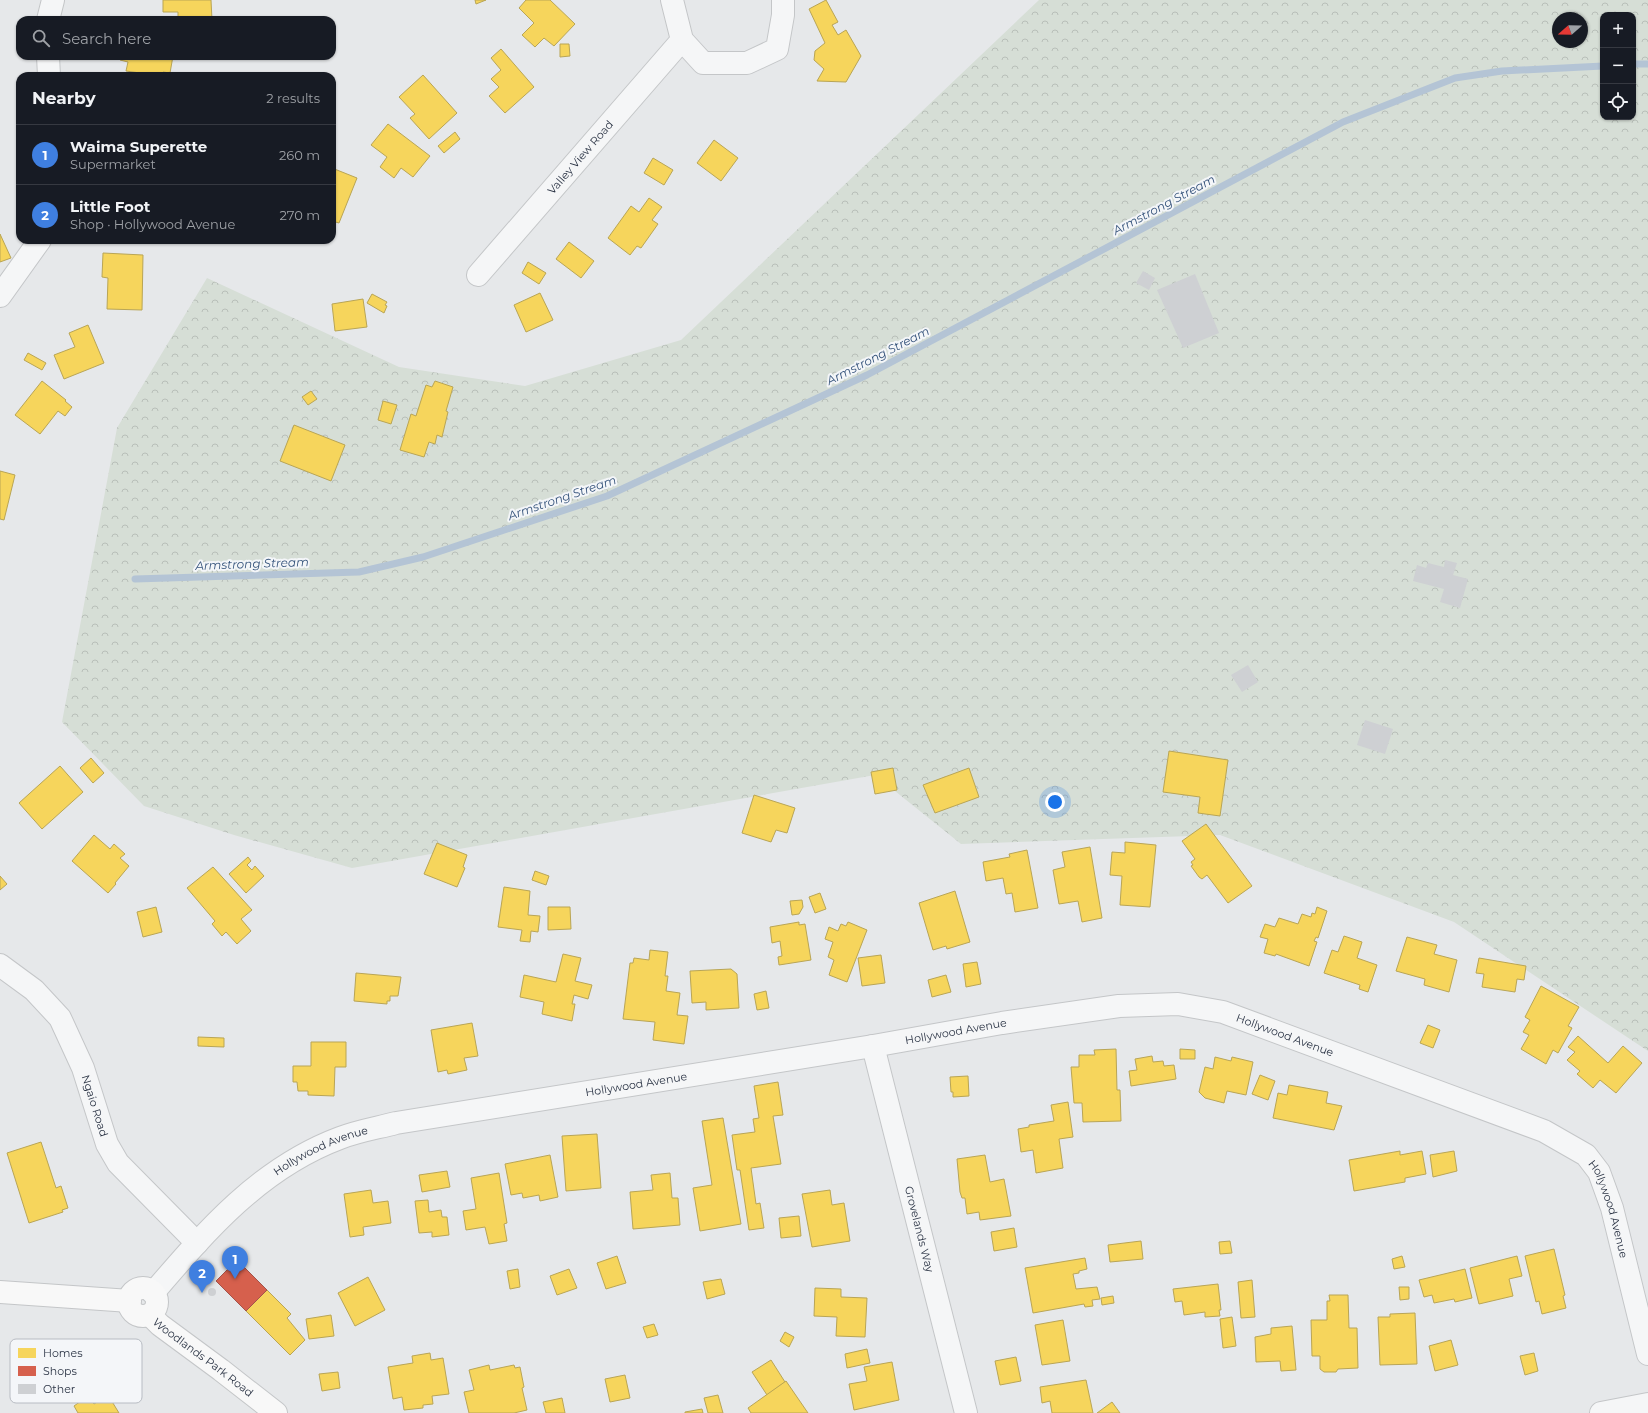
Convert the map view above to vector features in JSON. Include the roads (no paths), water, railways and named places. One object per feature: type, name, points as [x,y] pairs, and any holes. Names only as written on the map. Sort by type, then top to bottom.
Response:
[{"type":"street","points":[[49,16],[53,0]]},
{"type":"street","points":[[672,0],[682,40],[703,64],[747,63],[777,49],[783,15],[783,0]]},
{"type":"street","name":"Valley View Road","points":[[478,275],[682,40]]},
{"type":"street","points":[[48,60],[49,72]]},
{"type":"street","points":[[0,296],[37,244]]},
{"type":"street","name":"Ngaio Road","points":[[0,965],[34,990],[60,1018],[83,1068],[107,1144],[118,1163],[197,1242]]},
{"type":"street","name":"Hollywood Avenue","points":[[153,1292],[197,1242],[252,1188],[293,1160],[340,1138],[396,1123],[873,1046],[1002,1023],[1119,1006],[1178,1004],[1223,1012],[1544,1131],[1586,1155],[1599,1172],[1612,1208],[1648,1354]]},
{"type":"street","name":"Grovelands Way","points":[[873,1046],[966,1413]]},
{"type":"street","points":[[141,1289],[146,1289],[153,1292],[157,1304],[150,1315],[142,1316],[134,1313],[130,1305],[130,1301],[134,1293],[141,1289]]},
{"type":"street","points":[[0,1292],[130,1301]]},
{"type":"street","name":"Woodlands Park Road","points":[[150,1315],[172,1335],[221,1370],[276,1413]]},
{"type":"street","points":[[1601,1413],[1648,1404]]},
{"type":"waterway","name":"Armstrong Stream","points":[[1636,64],[1648,64]]},
{"type":"waterway","name":"Armstrong Stream","points":[[135,579],[359,572],[423,557],[607,496],[867,375],[1343,122],[1455,78],[1502,71],[1600,66]]},
{"type":"place","name":"Waima Superette","points":[[235,1279]]},
{"type":"place","name":"Little Foot","points":[[202,1293]]}]
